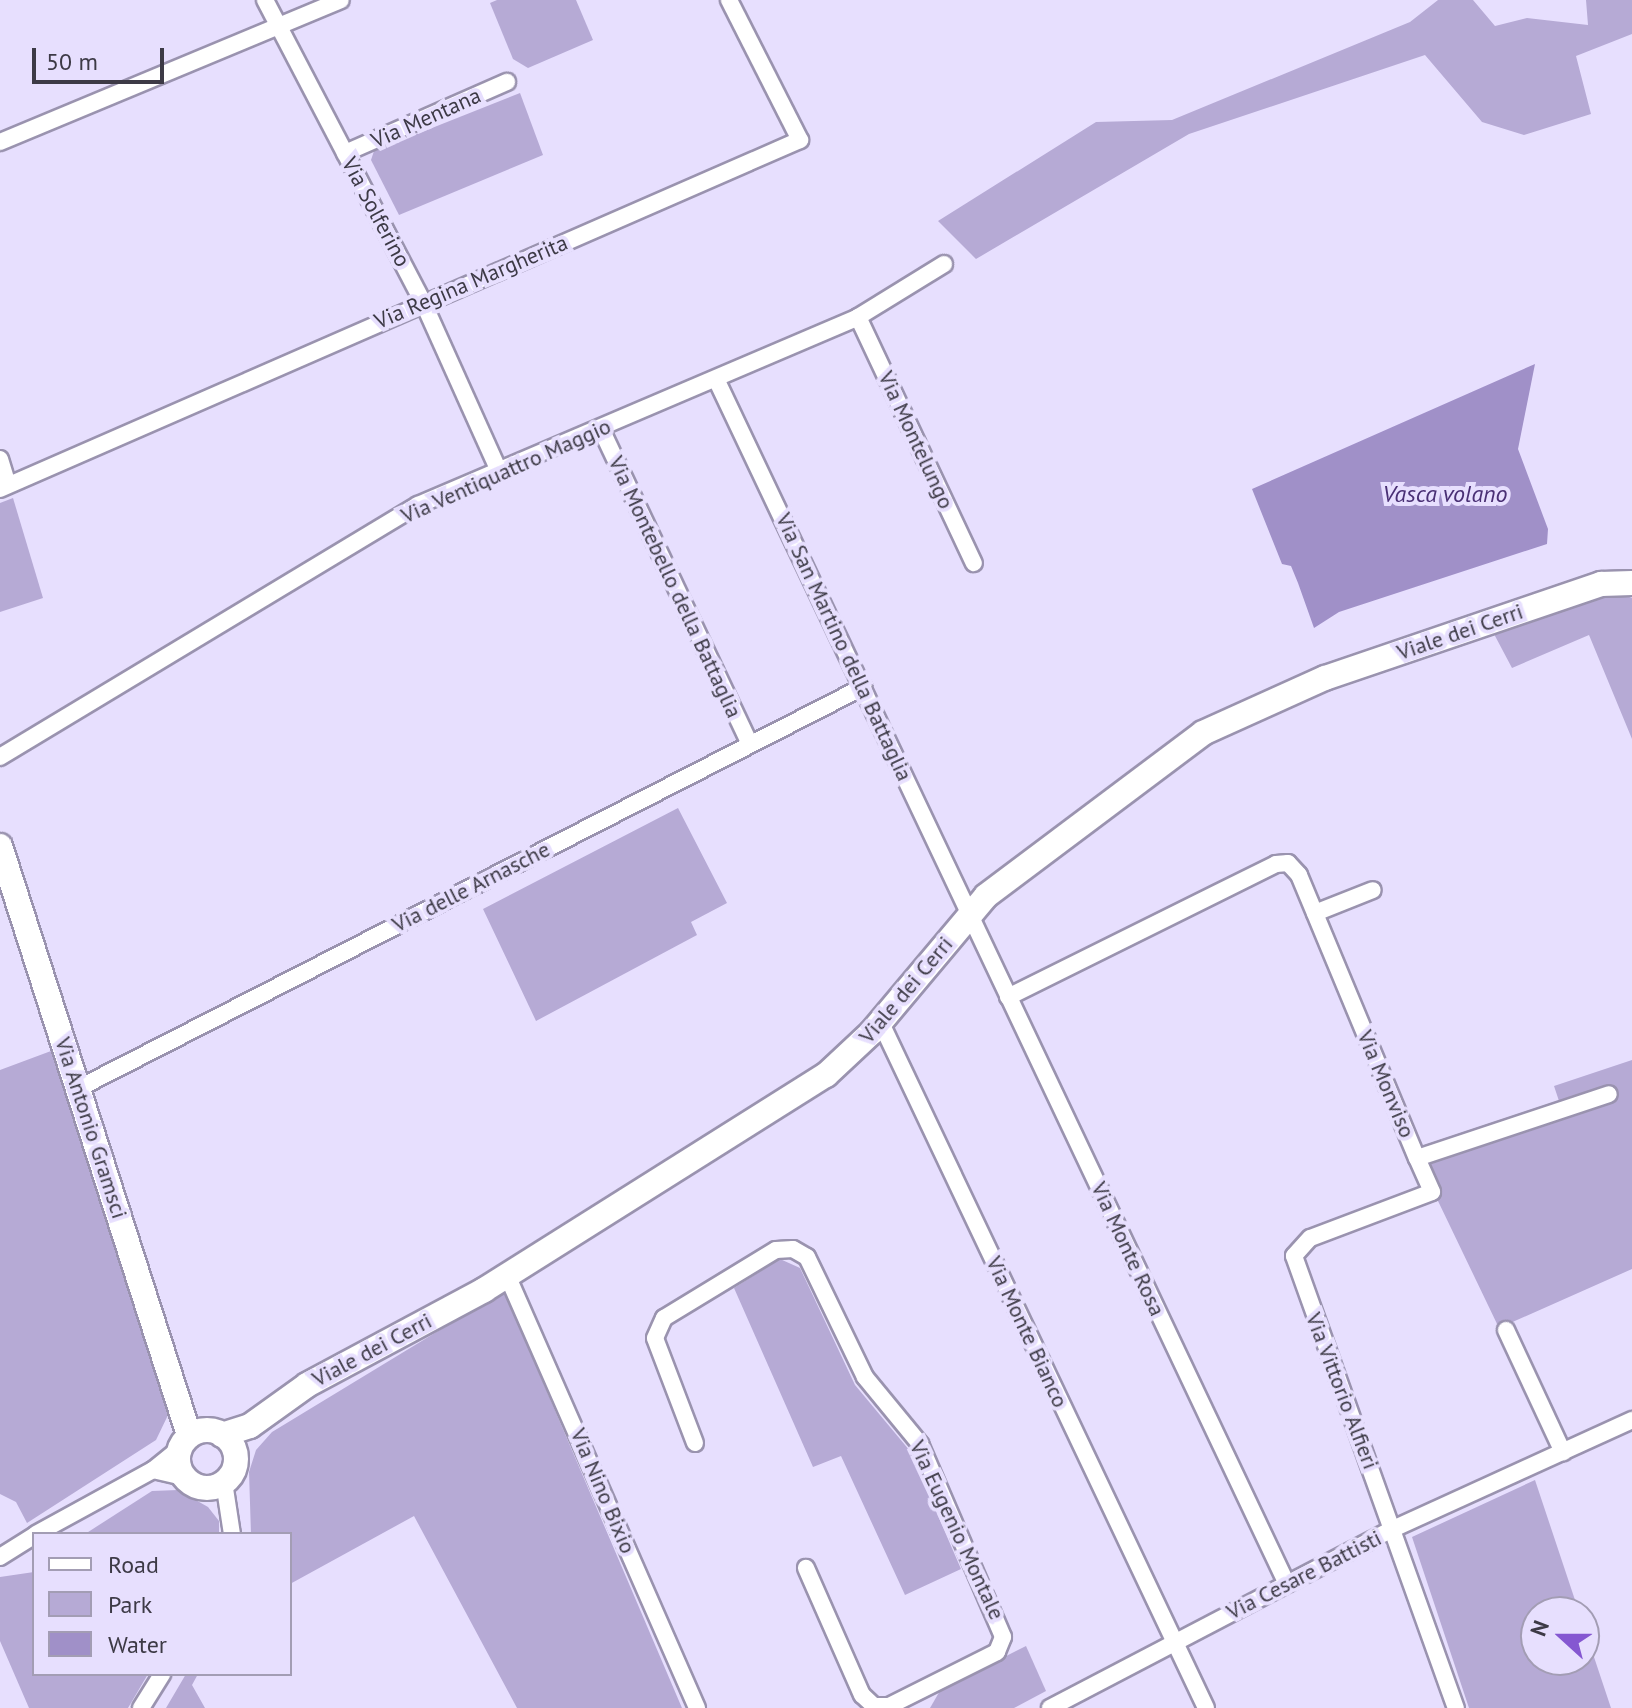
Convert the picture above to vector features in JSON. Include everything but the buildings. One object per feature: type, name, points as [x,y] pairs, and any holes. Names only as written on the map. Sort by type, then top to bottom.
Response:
[{"type":"street","name":"Via Solferino","points":[[265,0],[423,302],[499,471]]},
{"type":"street","points":[[0,142],[341,0]]},
{"type":"street","name":"Via Regina Margherita","points":[[4,487],[800,140],[729,0]]},
{"type":"street","name":"Via Mentana","points":[[345,153],[507,82]]},
{"type":"street","name":"Via Ventiquattro Maggio","points":[[0,757],[418,505],[717,381],[858,317],[944,264]]},
{"type":"street","name":"Via Montelungo","points":[[858,317],[974,563]]},
{"type":"street","name":"Via San Martino della Battaglia","points":[[717,381],[970,913]]},
{"type":"street","name":"Via Montebello della Battaglia","points":[[601,429],[750,744]]},
{"type":"street","points":[[0,459],[4,487]]},
{"type":"street","name":"Viale dei Cerri","points":[[206,1441],[250,1426],[307,1385],[507,1275],[808,1087],[842,1062],[970,913],[1175,750],[1234,716],[1315,681],[1601,584],[1632,583]]},
{"type":"street","name":"Via delle Arnasche","points":[[79,1088],[863,687]]},
{"type":"street","name":"Via Antonio Gramsci","points":[[0,846],[182,1410],[206,1441]]},
{"type":"street","name":"Via Monviso","points":[[1008,997],[1276,864],[1295,867],[1417,1158],[1609,1094]]},
{"type":"street","points":[[1315,913],[1373,890]]},
{"type":"street","name":"Via Monte Rosa","points":[[970,913],[1287,1584]]},
{"type":"street","name":"Via Monte Bianco","points":[[880,1021],[1206,1708]]},
{"type":"street","name":"Via Vittorio Alfieri","points":[[1417,1158],[1432,1192],[1310,1238],[1294,1256],[1393,1529],[1453,1707]]},
{"type":"street","name":"Via Eugenio Montale","points":[[695,1443],[655,1338],[664,1318],[776,1250],[793,1249],[807,1257],[859,1368],[920,1444],[1001,1622],[1003,1637],[997,1652],[914,1701],[874,1706],[862,1695],[806,1568]]},
{"type":"street","name":"Via Nino Bixio","points":[[507,1275],[697,1708]]},
{"type":"street","points":[[1506,1330],[1563,1452]]},
{"type":"street","name":"Via Cesare Battisti","points":[[1050,1708],[1393,1529],[1632,1420]]},
{"type":"street","points":[[40,1532],[206,1441]]},
{"type":"street","points":[[183,1477],[206,1441]]},
{"type":"street","points":[[206,1441],[217,1485],[229,1509],[232,1532]]},
{"type":"street","points":[[153,1470],[183,1477],[195,1486],[217,1485]]},
{"type":"street","points":[[0,1557],[32,1537]]},
{"type":"street","points":[[141,1708],[161,1676]]},
{"type":"green space","points":[[497,0],[576,0],[593,40],[528,68],[513,59],[490,3]]},
{"type":"green space","points":[[1438,0],[1473,0],[1495,26],[1527,18],[1588,25],[1586,0],[1632,0],[1632,34],[1576,56],[1591,114],[1524,135],[1482,122],[1425,55],[1189,134],[976,259],[938,221],[1096,122],[1172,120],[1410,22]]},
{"type":"green space","points":[[520,93],[543,155],[399,215],[371,160],[374,151]]},
{"type":"green space","points":[[13,498],[43,598],[0,612],[0,503]]},
{"type":"green space","points":[[1617,592],[1632,598],[1632,739],[1589,635],[1512,668],[1494,634],[1599,593]]},
{"type":"green space","points":[[678,808],[727,903],[691,922],[697,935],[536,1021],[483,909]]},
{"type":"green space","points":[[51,1051],[169,1413],[156,1440],[27,1523],[16,1502],[0,1494],[0,1070]]},
{"type":"green space","points":[[1632,1060],[1632,1269],[1499,1328],[1414,1151],[1560,1104],[1554,1086]]},
{"type":"green space","points":[[780,1259],[800,1268],[855,1385],[910,1451],[961,1569],[905,1595],[841,1456],[813,1467],[734,1288]]},
{"type":"green space","points":[[504,1291],[682,1708],[517,1708],[414,1516],[292,1583],[292,1532],[251,1532],[249,1472],[256,1450],[272,1432]]},
{"type":"green space","points":[[1535,1480],[1574,1596],[1520,1596],[1520,1676],[1600,1675],[1611,1708],[1469,1708],[1412,1537]]},
{"type":"green space","points":[[178,1490],[208,1507],[219,1521],[219,1532],[88,1532],[152,1491]]},
{"type":"green space","points":[[32,1572],[32,1676],[147,1676],[128,1708],[29,1708],[0,1641],[0,1577]]},
{"type":"green space","points":[[1026,1646],[1046,1691],[1014,1708],[930,1708],[941,1689]]},
{"type":"green space","points":[[185,1676],[197,1676],[192,1685],[205,1708],[166,1708]]},
{"type":"water","name":"Vasca volano","points":[[1535,364],[1518,449],[1548,529],[1547,544],[1339,612],[1314,628],[1291,566],[1282,564],[1252,489]]}]
